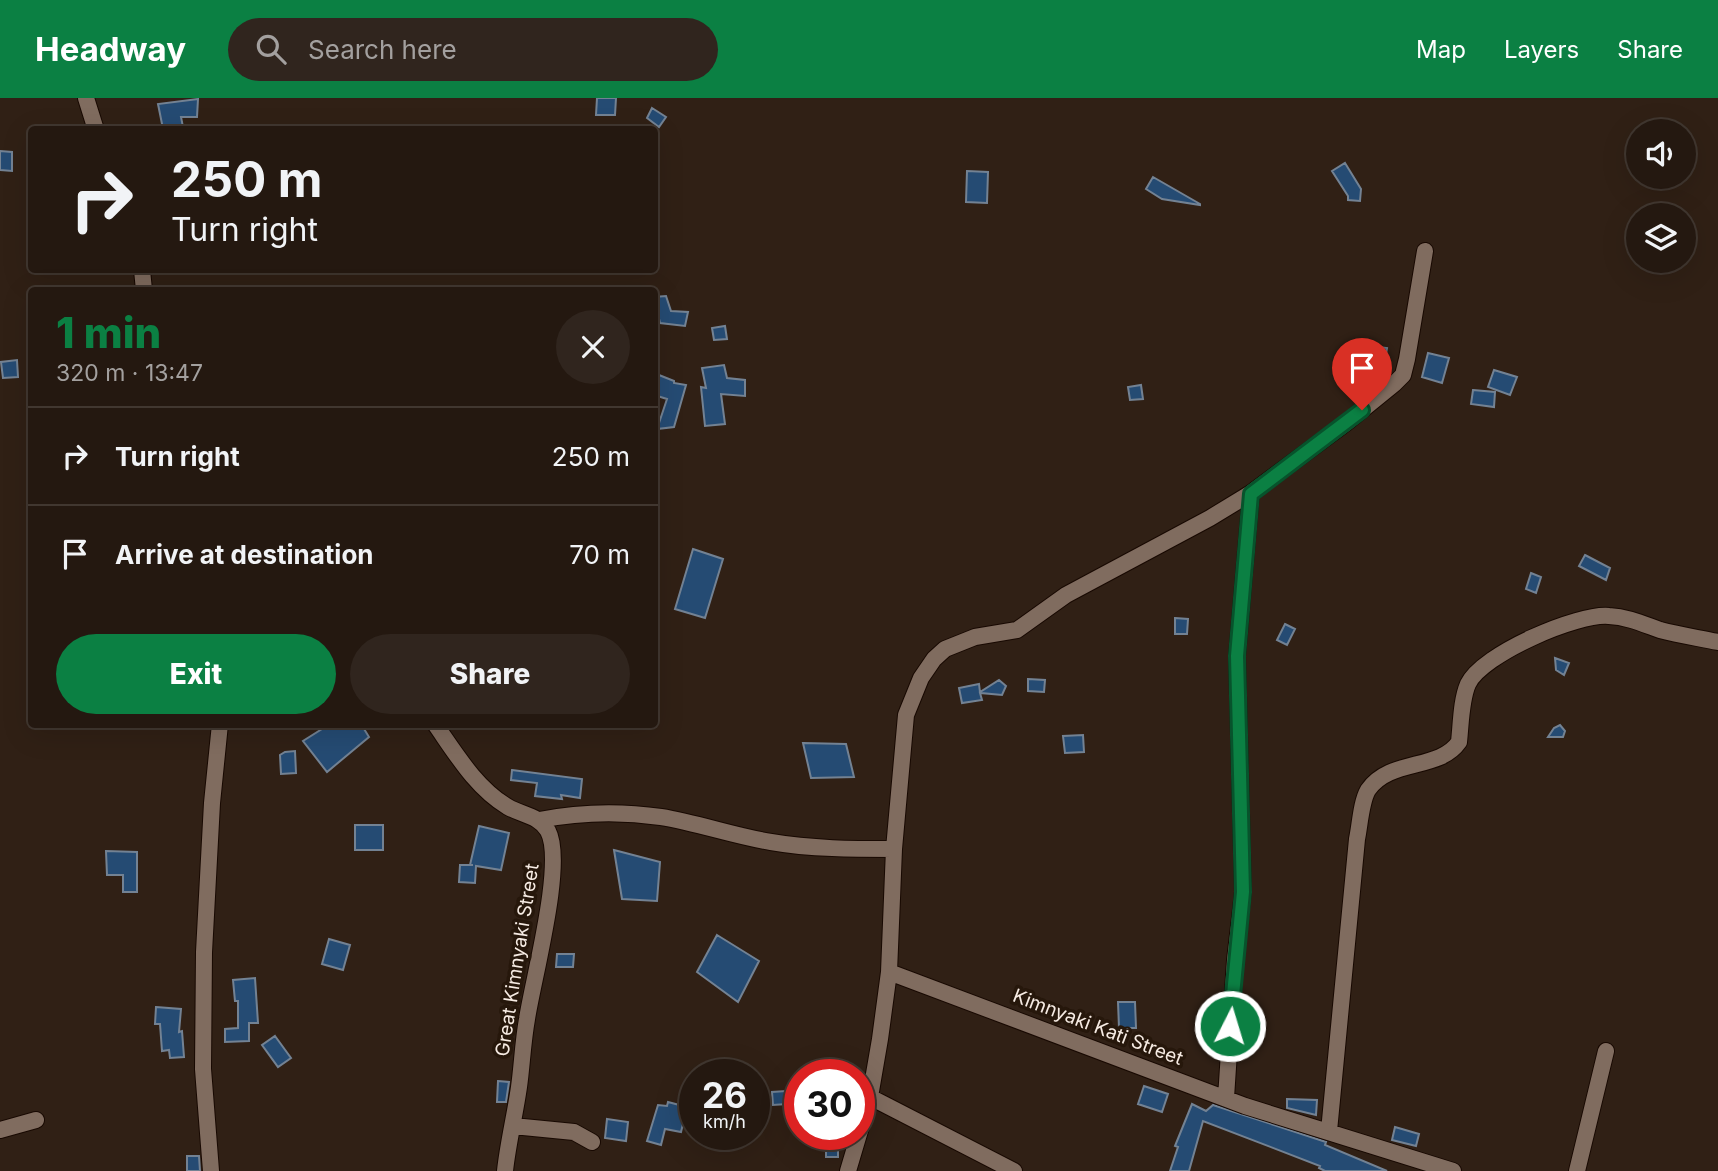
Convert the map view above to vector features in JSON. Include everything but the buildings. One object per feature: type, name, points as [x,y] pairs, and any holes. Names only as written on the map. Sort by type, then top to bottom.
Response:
[{"type":"street","points":[[86,98],[95,126]]},
{"type":"street","points":[[875,1064],[889,972],[894,849],[906,715],[921,678],[945,649],[958,642],[989,633],[1003,634],[1017,630],[1066,595],[1251,494],[1346,423],[1403,375],[1425,251]]},
{"type":"street","points":[[1226,1098],[1235,960],[1243,892],[1237,656],[1251,494]]},
{"type":"street","points":[[1329,1131],[1357,839],[1367,792],[1380,777],[1400,767],[1454,750],[1459,742],[1468,683],[1478,672],[1509,650],[1556,628],[1578,619],[1606,615],[1633,619],[1661,629],[1718,642]]},
{"type":"street","points":[[211,1171],[203,1069],[204,952],[212,803],[220,728]]},
{"type":"street","points":[[438,728],[472,775],[491,794],[510,808],[539,820],[573,813],[662,817],[772,843],[894,849]]},
{"type":"street","name":"Great Kimnyaki Street","points":[[505,1171],[526,1020],[541,948],[554,857],[547,828],[539,820]]},
{"type":"street","name":"Kimnyaki Kati Street","points":[[889,972],[1226,1098],[1453,1171]]},
{"type":"street","points":[[1577,1171],[1606,1051]]},
{"type":"street","points":[[875,1100],[1014,1171]]},
{"type":"street","points":[[0,1130],[36,1121]]},
{"type":"street","points":[[513,1126],[567,1131],[592,1142]]},
{"type":"street","points":[[848,1171],[854,1150]]},
{"type":"route","points":[[1230,1026],[1243,892],[1237,656],[1251,494],[1362,410]]}]
